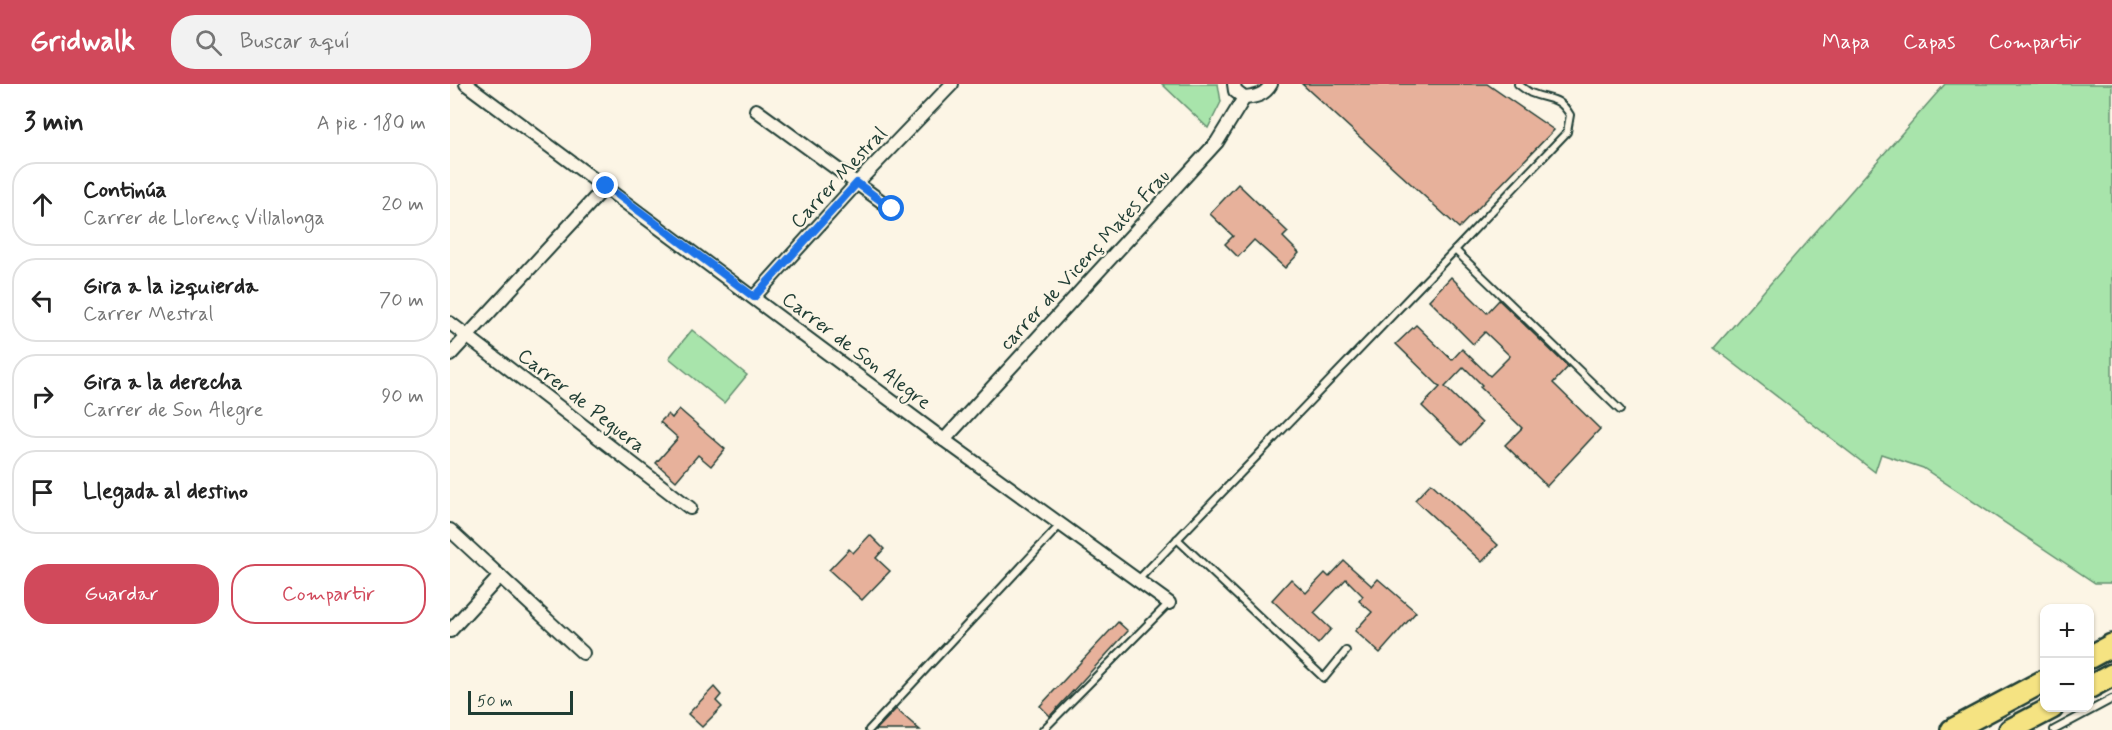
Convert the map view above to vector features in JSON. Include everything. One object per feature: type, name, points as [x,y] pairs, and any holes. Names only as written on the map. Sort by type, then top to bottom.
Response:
[{"type":"highway","points":[[2094,655],[2112,645]]},
{"type":"highway","points":[[2094,685],[2112,675]]},
{"type":"highway","points":[[1952,730],[2040,683]]},
{"type":"highway","points":[[2010,730],[2044,712]]},
{"type":"street","name":"Carrer de Son Alegre","points":[[466,84],[606,186],[944,440],[1169,603]]},
{"type":"street","name":"Carrer Mestral","points":[[754,297],[857,183],[952,84]]},
{"type":"street","points":[[1234,84],[1235,91],[1244,98],[1256,97],[1268,91],[1271,84]]},
{"type":"street","name":"carrer de Vicenç Mates Frau","points":[[944,440],[1217,142],[1244,98]]},
{"type":"street","points":[[756,110],[892,209]]},
{"type":"street","points":[[450,355],[606,186]]},
{"type":"street","name":"Carrer de Peguera","points":[[450,323],[690,507]]},
{"type":"street","points":[[450,530],[584,653]]},
{"type":"street","points":[[450,631],[500,576]]},
{"type":"lane","points":[[1137,580],[1567,132],[1570,115],[1564,105],[1554,99],[1530,93],[1518,84]]},
{"type":"lane","points":[[1455,250],[1620,410]]},
{"type":"lane","points":[[869,730],[1061,524]]},
{"type":"lane","points":[[1177,539],[1324,678],[1346,651]]},
{"type":"lane","points":[[1043,730],[1169,603]]},
{"type":"lane","points":[[2054,730],[2112,699]]},
{"type":"green space","points":[[1162,84],[1218,84],[1221,102],[1208,128]]},
{"type":"green space","points":[[1945,84],[2112,84],[2112,583],[2095,583],[1923,468],[1881,454],[1875,472],[1714,348]]},
{"type":"green space","points":[[692,330],[747,375],[724,403],[669,358]]},
{"type":"building","points":[[1302,84],[1487,84],[1554,130],[1459,228]]},
{"type":"building","points":[[1238,184],[1288,232],[1283,237],[1299,253],[1285,268],[1254,240],[1238,257],[1225,244],[1233,236],[1210,214]]},
{"type":"building","points":[[1451,277],[1487,313],[1499,300],[1568,367],[1553,383],[1600,429],[1547,486],[1505,445],[1522,428],[1480,387],[1482,385],[1464,367],[1445,387],[1482,423],[1462,445],[1422,406],[1440,387],[1396,344],[1416,325],[1452,360],[1462,349],[1490,376],[1510,356],[1485,332],[1473,344],[1429,300]]},
{"type":"building","points":[[679,409],[725,449],[711,466],[698,455],[676,481],[656,463],[678,438],[660,422],[668,414],[672,418]]},
{"type":"building","points":[[1431,483],[1498,545],[1482,562],[1415,500]]},
{"type":"building","points":[[870,535],[884,549],[876,558],[890,571],[862,600],[829,570],[849,549],[853,553]]},
{"type":"building","points":[[1344,561],[1372,586],[1378,579],[1416,612],[1380,653],[1355,631],[1372,612],[1359,601],[1363,596],[1346,579],[1314,613],[1331,629],[1318,644],[1272,600],[1291,579],[1306,593],[1325,573],[1329,577]]},
{"type":"building","points":[[1118,622],[1128,631],[1050,716],[1040,706]]},
{"type":"building","points":[[714,687],[721,695],[716,701],[722,707],[702,727],[688,714]]},
{"type":"building","points":[[896,709],[920,730],[876,730]]},
{"type":"route","points":[[606,186],[754,297],[857,183],[892,209]]}]
